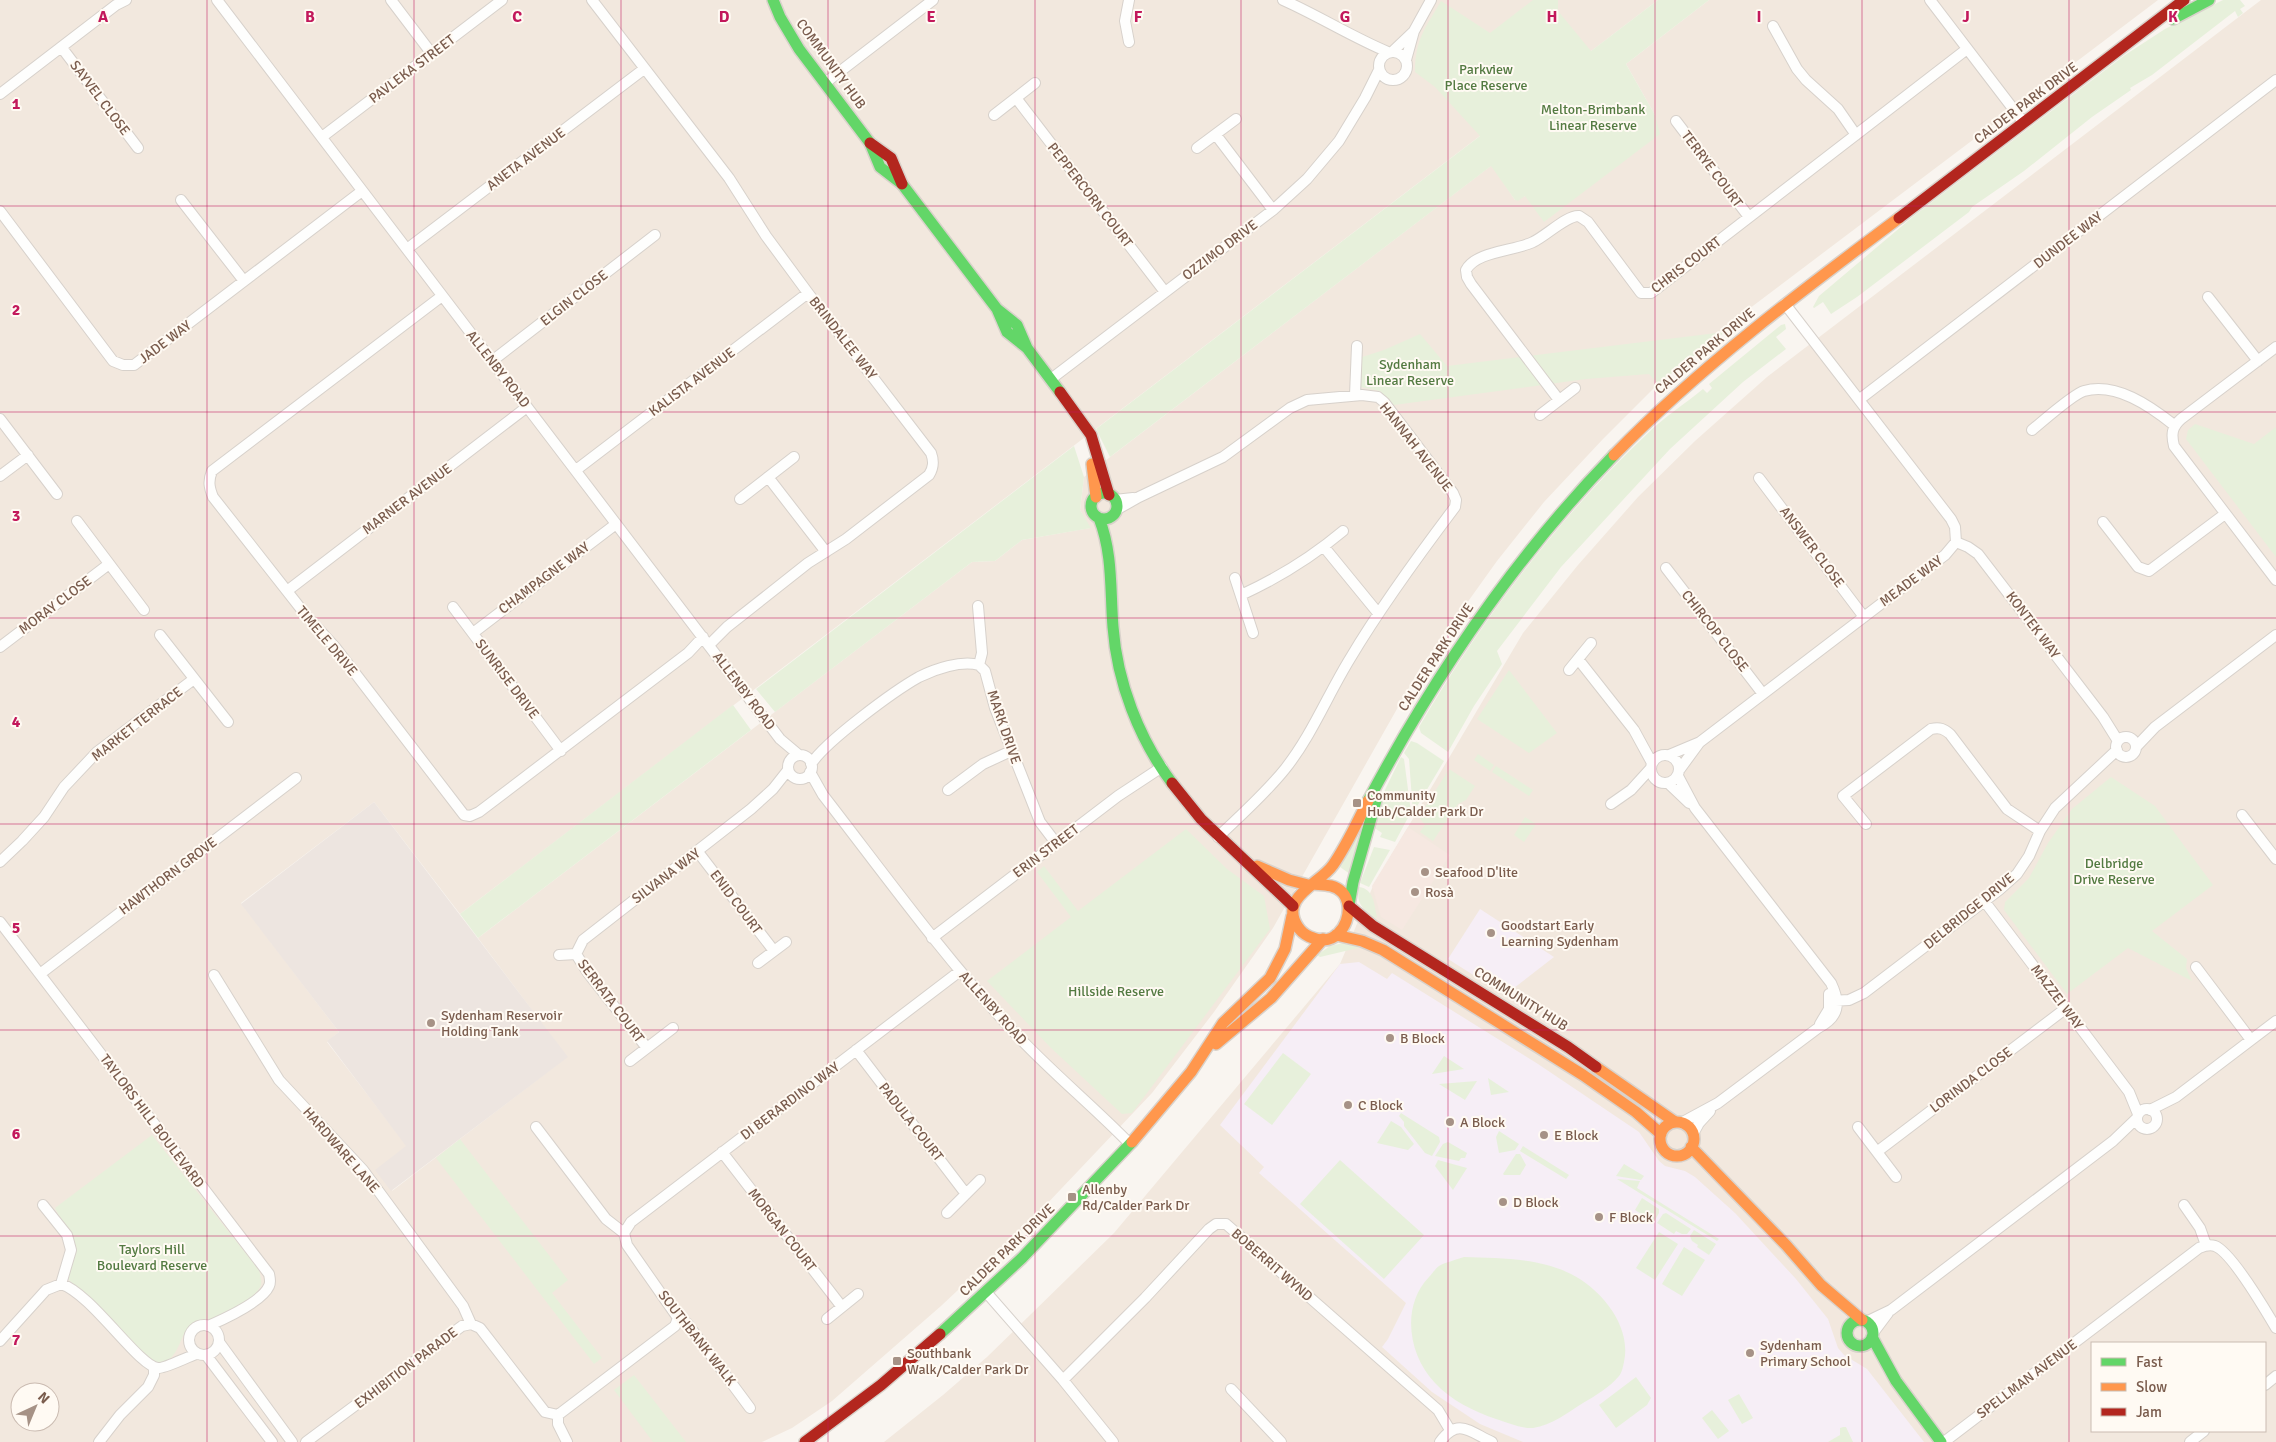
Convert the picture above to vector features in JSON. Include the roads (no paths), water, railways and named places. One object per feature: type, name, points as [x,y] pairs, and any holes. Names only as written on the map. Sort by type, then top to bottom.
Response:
[{"type":"street","points":[[0,94],[116,5],[126,0]]},
{"type":"street","name":"ALLENBY ROAD","points":[[217,0],[932,938],[1014,1032],[1053,1071],[1133,1141]]},
{"type":"street","points":[[391,0],[432,54]]},
{"type":"street","name":"PAVLEKA STREET","points":[[322,137],[502,0]]},
{"type":"street","name":"BRINDALEE WAY","points":[[592,0],[729,178],[766,236],[931,453],[934,460],[929,475],[846,539],[808,563],[727,627],[706,641]]},
{"type":"street","name":"COMMUNITY HUB","points":[[773,0],[780,17],[799,49],[870,143],[880,167],[902,184],[997,309],[1007,332],[1027,348],[1068,402],[1090,435],[1114,505],[1115,533],[1111,582]]},
{"type":"street","points":[[824,83],[934,0]]},
{"type":"street","points":[[1129,0],[1126,21],[1129,42]]},
{"type":"street","points":[[1283,0],[1332,23],[1363,42],[1400,54],[1406,60]]},
{"type":"street","points":[[1363,42],[1389,79],[1398,79],[1405,74],[1406,60],[1414,31],[1431,0]]},
{"type":"street","points":[[1930,0],[2024,123]]},
{"type":"street","name":"CALDER PARK DRIVE","points":[[1311,885],[1330,868],[1429,692],[1467,634],[1518,565],[1563,511],[1638,430],[1704,369],[1785,304],[2184,0]]},
{"type":"street","name":"CALDER PARK DRIVE","points":[[2134,39],[2209,0]]},
{"type":"street","points":[[1774,26],[1797,69],[1806,80],[1838,109],[1856,135]]},
{"type":"street","points":[[1380,66],[1390,52],[1414,31]]},
{"type":"street","name":"SAYVEL CLOSE","points":[[62,48],[138,148]]},
{"type":"street","name":"CHRIS COURT","points":[[1559,400],[1471,284],[1467,277],[1466,270],[1468,265],[1479,258],[1534,242],[1570,217],[1579,216],[1588,222],[1641,293],[1651,293],[1967,49]]},
{"type":"street","name":"OZZIMO DRIVE","points":[[1051,379],[1273,210],[1307,179],[1324,161],[1366,98],[1380,66]]},
{"type":"street","name":"ANETA AVENUE","points":[[407,249],[644,69]]},
{"type":"street","name":"OZZIMO DRIVE","points":[[1366,98],[1389,79]]},
{"type":"street","name":"DUNDEE WAY","points":[[1860,399],[2276,80]]},
{"type":"street","points":[[994,115],[1035,83]]},
{"type":"street","name":"PEPPERCORN COURT","points":[[1016,98],[1165,292]]},
{"type":"street","points":[[1197,148],[1236,120]]},
{"type":"street","name":"TERRYE COURT","points":[[1676,121],[1749,217]]},
{"type":"street","points":[[1216,135],[1273,210]]},
{"type":"street","name":"JADE WAY","points":[[0,211],[113,361],[123,365],[134,365],[362,191]]},
{"type":"street","points":[[181,200],[244,282]]},
{"type":"street","name":"ELGIN CLOSE","points":[[492,360],[655,235]]},
{"type":"street","name":"KALISTA AVENUE","points":[[576,470],[808,293]]},
{"type":"street","name":"TIMELE DRIVE","points":[[442,296],[212,471],[209,479],[209,488],[213,496],[305,614],[335,648],[464,815],[470,816],[480,812],[706,641]]},
{"type":"street","points":[[2208,297],[2258,361]]},
{"type":"street","points":[[1785,304],[1951,519],[1955,527],[1956,542]]},
{"type":"street","points":[[1355,395],[1357,346]]},
{"type":"street","points":[[2276,347],[2174,425],[2171,437],[2174,446],[2276,580]]},
{"type":"street","points":[[1540,416],[1575,388]]},
{"type":"street","points":[[2032,430],[2082,391],[2105,389],[2122,393],[2174,425]]},
{"type":"street","name":"HANNAH AVENUE","points":[[1114,505],[1139,497],[1223,457],[1290,408],[1307,400],[1355,395],[1378,398],[1384,402],[1453,492],[1456,500],[1455,507],[1378,613],[1303,744],[1285,770],[1221,839]]},
{"type":"street","name":"COMMUNITY HUB","points":[[1068,402],[1093,468],[1096,497]]},
{"type":"street","name":"MARNER AVENUE","points":[[287,591],[527,407]]},
{"type":"street","points":[[0,419],[57,494]]},
{"type":"street","points":[[0,476],[28,455]]},
{"type":"street","points":[[740,499],[794,457]]},
{"type":"street","points":[[768,477],[826,552]]},
{"type":"street","name":"ANSWER CLOSE","points":[[1759,478],[1864,616]]},
{"type":"street","points":[[1102,494],[1114,505],[1106,519],[1099,518],[1094,514],[1091,506],[1096,497],[1102,494]]},
{"type":"street","points":[[2104,522],[2138,567],[2149,571],[2226,514]]},
{"type":"street","name":"COMMUNITY HUB","points":[[1099,518],[1108,548],[1113,630],[1120,667],[1131,706],[1162,768],[1197,815],[1246,861],[1292,909]]},
{"type":"street","points":[[77,521],[144,610]]},
{"type":"street","name":"CHAMPAGNE WAY","points":[[472,633],[616,524]]},
{"type":"street","points":[[1241,595],[1272,581],[1324,547],[1343,531]]},
{"type":"street","name":"MEADE WAY","points":[[1666,755],[1700,742],[1945,555],[1956,542]]},
{"type":"street","name":"KONTEK WAY","points":[[1956,542],[1968,546],[1978,554],[2103,717],[2126,743]]},
{"type":"street","points":[[1324,547],[1378,613]]},
{"type":"street","name":"MORAY CLOSE","points":[[0,646],[109,564]]},
{"type":"street","name":"CHIRCOP CLOSE","points":[[1666,568],[1763,694]]},
{"type":"street","points":[[1235,578],[1252,633]]},
{"type":"street","name":"MARK DRIVE","points":[[978,606],[982,653],[979,664],[985,671],[994,708],[1040,822],[1056,843]]},
{"type":"street","name":"SUNRISE DRIVE","points":[[453,608],[561,751]]},
{"type":"street","name":"MARKET TERRACE","points":[[160,635],[228,722]]},
{"type":"street","name":"DELBRIDGE DRIVE","points":[[1833,1001],[1849,1000],[1864,993],[1985,902],[2017,874],[2030,856],[2040,831],[2060,802],[2126,743],[2155,728],[2276,635]]},
{"type":"street","points":[[1569,670],[1591,644]]},
{"type":"street","points":[[1578,659],[1634,730],[1652,765],[1653,776],[1664,782],[1695,808],[1824,976],[1833,1001],[1825,1019],[1818,1028],[1718,1103],[1699,1123],[1687,1151]]},
{"type":"street","name":"SILVANA WAY","points":[[576,954],[583,940],[698,852],[752,809],[772,789],[882,703],[920,677],[950,667],[969,663],[979,664]]},
{"type":"street","name":"MARKET TERRACE","points":[[1,861],[22,842],[44,817],[64,787],[97,752],[194,679]]},
{"type":"street","points":[[1866,824],[1843,796],[1931,729],[1938,727],[1950,734],[2006,808],[2040,831]]},
{"type":"street","points":[[1634,730],[1666,755],[1677,760],[1679,772],[1695,808]]},
{"type":"street","name":"MEADE WAY","points":[[1679,772],[1700,742]]},
{"type":"street","name":"DELBRIDGE DRIVE","points":[[2096,771],[2134,753],[2126,743]]},
{"type":"street","points":[[948,790],[983,764],[1011,751]]},
{"type":"street","points":[[1612,804],[1631,790],[1652,765],[1666,755]]},
{"type":"street","name":"ERIN STREET","points":[[932,938],[1118,796],[1162,768]]},
{"type":"street","name":"CALDER PARK DRIVE","points":[[1349,905],[1353,882],[1384,771]]},
{"type":"street","points":[[1631,790],[1664,782],[1679,772]]},
{"type":"street","name":"HAWTHORN GROVE","points":[[40,974],[296,778]]},
{"type":"street","points":[[2242,815],[2276,859]]},
{"type":"street","name":"ENID COURT","points":[[698,852],[774,951]]},
{"type":"street","name":"COMMUNITY HUB","points":[[1246,861],[1289,880],[1311,885]]},
{"type":"street","points":[[1336,935],[1347,922],[1349,905],[1339,890],[1332,885],[1311,885],[1298,894],[1292,909],[1294,921],[1306,935],[1323,939],[1336,935],[1371,944],[1599,1086],[1636,1112],[1660,1134]]},
{"type":"street","name":"MAZZEI WAY","points":[[1985,902],[2129,1092],[2150,1110]]},
{"type":"street","name":"COMMUNITY HUB","points":[[1349,905],[1373,926],[1517,1014],[1678,1123]]},
{"type":"street","name":"CALDER PARK DRIVE","points":[[804,1442],[885,1382],[984,1294],[1041,1240],[1133,1141],[1204,1053],[1227,1018],[1265,985],[1275,972],[1290,940],[1292,909]]},
{"type":"street","name":"TAYLORS HILL BOULEVARD","points":[[0,922],[269,1274],[270,1282],[268,1288],[235,1315],[208,1326]]},
{"type":"street","name":"CALDER PARK DRIVE","points":[[1204,1053],[1271,998],[1323,939]]},
{"type":"street","points":[[758,963],[786,942]]},
{"type":"street","points":[[559,955],[576,954]]},
{"type":"street","name":"SERRATA COURT","points":[[576,954],[588,973],[647,1048]]},
{"type":"street","points":[[1427,978],[1436,964]]},
{"type":"street","points":[[2196,967],[2251,1040]]},
{"type":"street","name":"DI BERARDINO WAY","points":[[624,1233],[631,1222],[960,971]]},
{"type":"street","name":"HARDWARE LANE","points":[[214,975],[279,1080],[363,1170],[463,1306],[471,1324]]},
{"type":"street","name":"LORINDA CLOSE","points":[[1878,1151],[2065,1009]]},
{"type":"street","points":[[1508,1029],[1517,1014]]},
{"type":"street","points":[[1847,1330],[1854,1321],[1864,1321],[1891,1310],[2113,1141],[2143,1110],[2150,1110],[2176,1097],[2276,1021]]},
{"type":"street","name":"SERRATA COURT","points":[[630,1061],[673,1028]]},
{"type":"street","name":"PADULA COURT","points":[[856,1050],[966,1194]]},
{"type":"street","name":"MAZZEI WAY","points":[[2129,1092],[2138,1116]]},
{"type":"street","points":[[2113,1141],[2152,1126],[2176,1097]]},
{"type":"street","points":[[1687,1151],[1672,1155],[1664,1150],[1661,1145],[1660,1134],[1666,1126],[1678,1123],[1718,1103]]},
{"type":"street","points":[[2150,1110],[2155,1114],[2156,1122]]},
{"type":"street","points":[[2138,1116],[2140,1125],[2144,1128]]},
{"type":"street","points":[[1678,1123],[1686,1125],[1693,1134]]},
{"type":"street","name":"SOUTHBANK WALK","points":[[536,1127],[606,1220],[624,1233],[627,1245],[678,1318],[687,1323],[750,1408]]},
{"type":"street","points":[[1858,1127],[1896,1177]]},
{"type":"street","points":[[1687,1151],[1726,1184],[1786,1245],[1821,1285],[1840,1314],[1847,1330],[1849,1342],[1860,1347],[1896,1381],[1943,1442]]},
{"type":"street","name":"MORGAN COURT","points":[[722,1152],[842,1307]]},
{"type":"street","points":[[947,1214],[980,1180]]},
{"type":"street","points":[[2184,1205],[2200,1228],[2206,1245],[2215,1246],[2231,1261],[2276,1328]]},
{"type":"street","points":[[43,1206],[67,1235],[71,1250],[61,1284]]},
{"type":"street","name":"BOBERRIT WYND","points":[[1063,1380],[1145,1298],[1209,1229],[1216,1224],[1226,1224],[1438,1410],[1450,1430]]},
{"type":"street","name":"SPELLMAN AVENUE","points":[[1943,1442],[2199,1248],[2206,1245]]},
{"type":"street","points":[[0,1341],[46,1290],[61,1284]]},
{"type":"street","points":[[61,1284],[75,1292],[115,1329],[145,1362],[154,1368],[162,1368],[173,1362],[214,1351],[219,1340]]},
{"type":"street","points":[[1821,1285],[1864,1321],[1896,1381]]},
{"type":"street","points":[[827,1319],[858,1294]]},
{"type":"street","points":[[984,1294],[1063,1380],[1113,1442]]},
{"type":"street","points":[[1860,1347],[1868,1344],[1891,1310]]},
{"type":"street","name":"TAYLORS HILL BOULEVARD","points":[[219,1340],[235,1315]]},
{"type":"street","points":[[567,1442],[558,1424],[558,1415],[675,1326],[678,1318]]},
{"type":"street","name":"EXHIBITION PARADE","points":[[306,1442],[462,1326],[471,1324],[480,1328],[545,1412],[558,1415]]},
{"type":"street","points":[[173,1362],[189,1343],[190,1334],[195,1328],[208,1326],[215,1330],[219,1340],[292,1442]]},
{"type":"street","points":[[189,1343],[202,1355],[272,1442]]},
{"type":"street","points":[[99,1442],[120,1415],[148,1387],[154,1375],[154,1368]]},
{"type":"street","points":[[2266,1384],[2276,1376]]},
{"type":"street","points":[[1231,1389],[1281,1442]]},
{"type":"street","points":[[1440,1442],[1450,1430],[1465,1428],[1492,1442]]},
{"type":"street","points":[[2190,1442],[2203,1432]]},
{"type":"place","name":"Community Hub/Calder Park Dr","points":[[1357,803]]},
{"type":"place","name":"Seafood D'lite","points":[[1425,872]]},
{"type":"place","name":"Rosà","points":[[1415,892]]},
{"type":"place","name":"Goodstart Early Learning Sydenham","points":[[1491,933]]},
{"type":"place","name":"Sydenham Reservoir Holding Tank","points":[[431,1023]]},
{"type":"place","name":"B Block","points":[[1390,1038]]},
{"type":"place","name":"C Block","points":[[1348,1105]]},
{"type":"place","name":"A Block","points":[[1450,1122]]},
{"type":"place","name":"E Block","points":[[1544,1135]]},
{"type":"place","name":"Allenby Rd/Calder Park Dr","points":[[1072,1197]]},
{"type":"place","name":"D Block","points":[[1503,1202]]},
{"type":"place","name":"F Block","points":[[1599,1217]]},
{"type":"place","name":"Sydenham Primary School","points":[[1750,1353]]},
{"type":"place","name":"Southbank Walk/Calder Park Dr","points":[[897,1361]]},
{"type":"park label","name":"Parkview Place Reserve","points":[[1486,78]]},
{"type":"park label","name":"Melton-Brimbank Linear Reserve","points":[[1593,118]]},
{"type":"park label","name":"Sydenham Linear Reserve","points":[[1410,372]]},
{"type":"park label","name":"Delbridge Drive Reserve","points":[[2114,872]]},
{"type":"park label","name":"Hillside Reserve","points":[[1116,991]]},
{"type":"park label","name":"Taylors Hill Boulevard Reserve","points":[[152,1258]]}]
